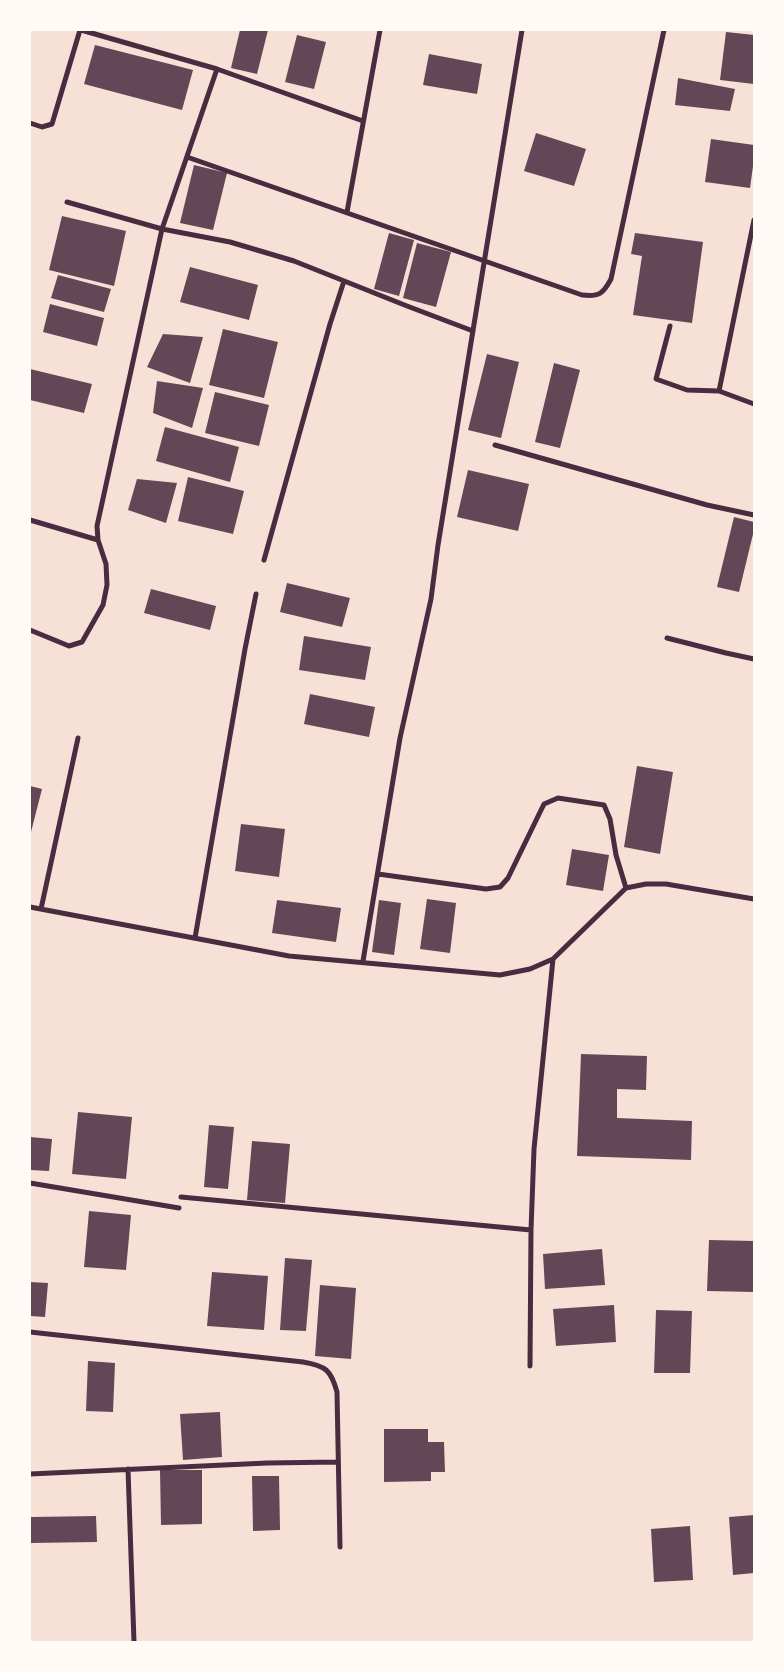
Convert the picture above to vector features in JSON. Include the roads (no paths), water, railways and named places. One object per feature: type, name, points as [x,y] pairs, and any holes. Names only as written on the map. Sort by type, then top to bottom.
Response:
[{"type":"street","points":[[30,123],[42,128],[52,124],[81,30],[217,69],[362,121]]},
{"type":"street","points":[[347,212],[380,30]]},
{"type":"street","points":[[363,961],[400,738],[431,599],[439,535],[522,30]]},
{"type":"street","points":[[187,157],[582,295],[594,296],[605,291],[611,279],[664,30]]},
{"type":"street","points":[[30,630],[69,646],[82,642],[103,605],[107,585],[106,564],[98,540],[97,526],[162,229],[217,69]]},
{"type":"street","points":[[67,202],[162,229],[230,242],[294,261],[473,331]]},
{"type":"street","points":[[719,391],[754,220]]},
{"type":"street","points":[[264,560],[330,324],[344,281]]},
{"type":"street","points":[[670,326],[656,379],[687,390],[719,391],[754,404]]},
{"type":"street","points":[[495,445],[707,505],[754,515]]},
{"type":"street","points":[[30,520],[98,540]]},
{"type":"street","points":[[195,938],[256,594]]},
{"type":"street","points":[[667,638],[754,659]]},
{"type":"street","points":[[41,909],[78,738]]},
{"type":"street","points":[[378,874],[486,889],[500,887],[508,878],[544,804],[558,798],[604,805],[610,819],[616,855],[626,888]]},
{"type":"street","points":[[30,907],[289,956],[500,974],[530,969],[554,959],[626,888],[646,884],[666,884],[754,899]]},
{"type":"street","points":[[530,1366],[531,1230],[534,1149],[554,959]]},
{"type":"street","points":[[30,1183],[180,1208]]},
{"type":"street","points":[[181,1196],[531,1230]]},
{"type":"street","points":[[30,1332],[264,1357],[318,1365],[328,1371],[334,1380],[337,1392],[340,1547]]},
{"type":"street","points":[[30,1474],[268,1463],[338,1462]]},
{"type":"street","points":[[128,1469],[134,1642]]}]
